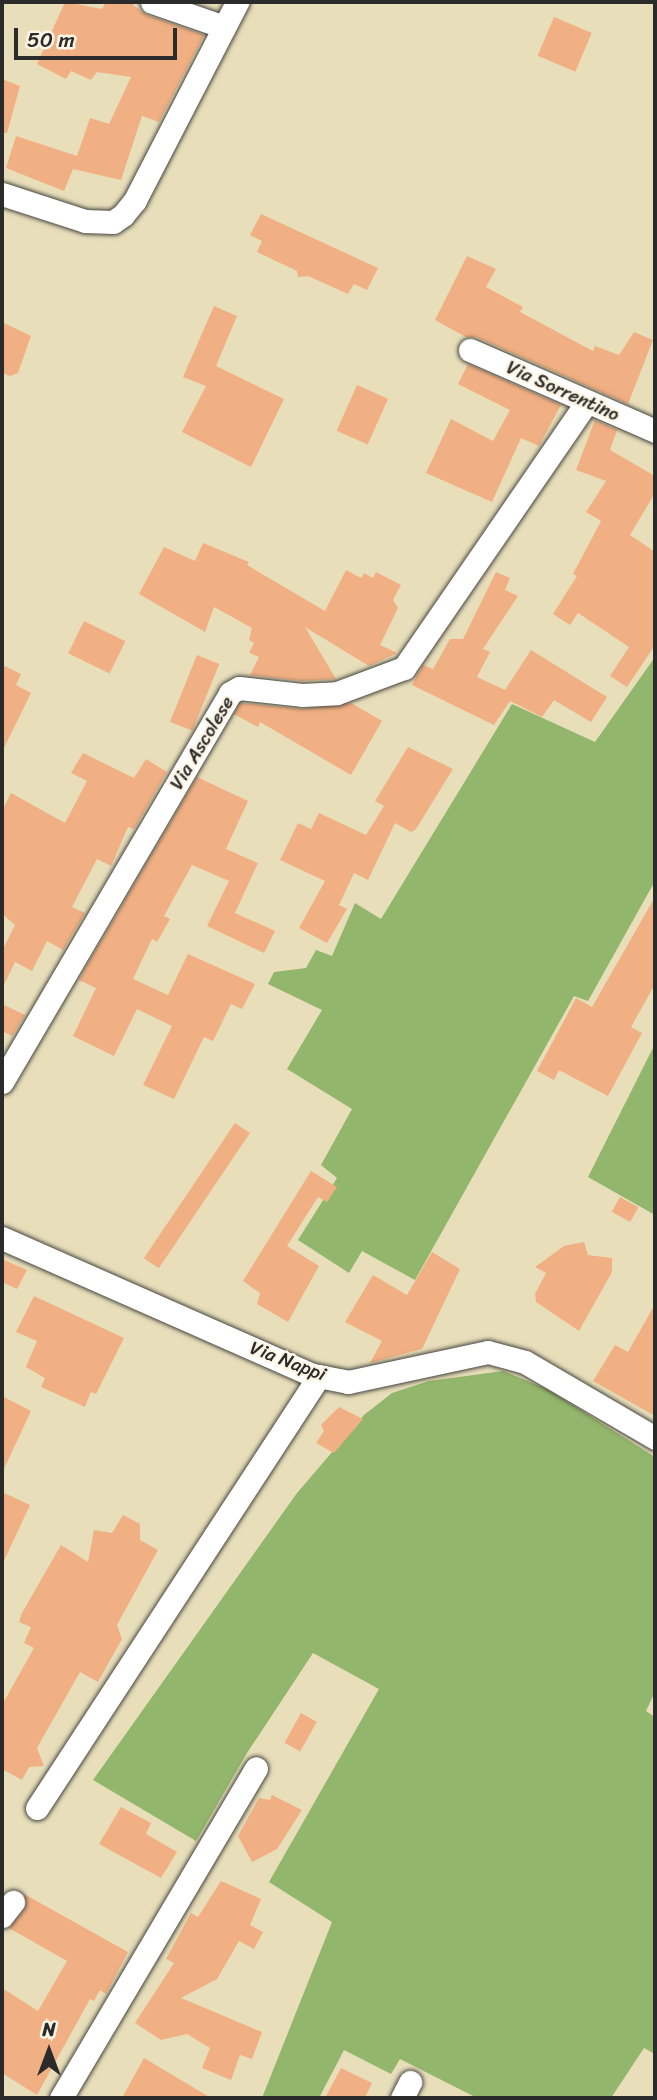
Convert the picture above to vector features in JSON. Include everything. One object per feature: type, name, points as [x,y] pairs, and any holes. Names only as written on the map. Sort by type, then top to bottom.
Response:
[{"type":"street","points":[[152,2],[224,27]]},
{"type":"street","points":[[2,194],[85,221],[113,222],[123,215],[135,200],[237,2]]},
{"type":"street","name":"Via Sorrentino","points":[[470,350],[655,431]]},
{"type":"street","name":"Via Ascolese","points":[[2,1082],[230,693],[239,688],[302,695],[337,693],[404,668],[587,401]]},
{"type":"street","name":"Via Nappi","points":[[2,1238],[319,1376],[348,1382],[488,1352],[525,1362],[655,1438]]},
{"type":"street","points":[[37,1808],[319,1376]]},
{"type":"street","points":[[61,2098],[256,1768]]},
{"type":"green space","points":[[655,657],[655,881],[588,1001],[574,996],[415,1280],[362,1251],[349,1273],[298,1240],[337,1178],[321,1165],[352,1109],[287,1069],[322,1010],[268,984],[274,972],[306,968],[316,950],[332,956],[355,903],[381,919],[512,704],[595,742]]},
{"type":"green space","points":[[655,1044],[655,1215],[588,1177]]},
{"type":"green space","points":[[503,1371],[547,1389],[655,1457],[655,1692],[646,1711],[655,1717],[655,2054],[644,2048],[611,2098],[477,2098],[400,2059],[391,2074],[344,2050],[319,2098],[262,2098],[332,1922],[269,1882],[379,1689],[313,1653],[247,1753],[196,1841],[93,1780],[297,1493],[364,1415],[392,1393],[429,1381]]},
{"type":"building","points":[[65,2],[102,9],[106,2],[135,2],[133,5],[147,15],[204,35],[159,122],[142,116],[121,180],[73,169],[64,191],[6,168],[16,136],[77,156],[90,118],[109,124],[131,77],[97,72],[91,80],[71,71],[66,79],[37,64]]},
{"type":"building","points":[[554,17],[592,33],[575,72],[538,56]]},
{"type":"building","points":[[2,79],[20,86],[7,133],[2,133]]},
{"type":"building","points":[[261,214],[378,268],[367,290],[354,284],[348,294],[308,276],[298,277],[297,271],[257,252],[262,241],[250,235]]},
{"type":"building","points":[[467,256],[496,269],[486,287],[523,307],[520,312],[593,351],[595,346],[619,355],[634,332],[653,340],[628,404],[476,337],[466,337],[435,320]]},
{"type":"building","points":[[214,306],[237,316],[216,366],[284,399],[251,467],[182,432],[206,386],[183,377]]},
{"type":"building","points":[[2,322],[31,336],[18,373],[10,376],[2,373]]},
{"type":"building","points":[[468,364],[561,405],[539,446],[521,438],[492,502],[426,473],[451,419],[493,441],[510,410],[458,384]]},
{"type":"building","points":[[357,385],[388,399],[368,445],[337,431]]},
{"type":"building","points":[[595,420],[617,430],[610,450],[655,476],[655,493],[630,535],[655,552],[655,645],[627,687],[610,676],[629,647],[578,613],[570,625],[553,614],[577,576],[573,574],[601,521],[586,512],[606,481],[576,470]]},
{"type":"building","points":[[203,543],[249,562],[247,565],[325,611],[346,570],[361,578],[364,573],[373,578],[376,572],[401,585],[393,600],[398,608],[380,645],[397,653],[369,666],[305,627],[336,679],[302,681],[250,675],[259,657],[249,653],[254,643],[249,640],[252,628],[214,607],[205,632],[139,594],[164,547],[195,561]]},
{"type":"building","points":[[496,572],[510,578],[505,590],[518,596],[483,649],[490,652],[477,677],[505,690],[531,650],[607,697],[591,722],[554,700],[542,717],[510,701],[494,725],[412,685],[423,665],[433,669],[450,639],[463,639]]},
{"type":"building","points":[[84,621],[125,641],[110,674],[68,653]]},
{"type":"building","points":[[197,655],[219,664],[192,731],[170,722]]},
{"type":"building","points":[[2,665],[21,674],[16,685],[31,693],[2,752]]},
{"type":"building","points":[[240,703],[303,709],[351,703],[382,721],[351,775],[260,722],[258,727],[234,714]]},
{"type":"building","points":[[408,747],[453,769],[416,829],[411,832],[395,823],[368,880],[354,873],[339,905],[347,909],[327,943],[299,928],[325,881],[280,860],[298,823],[311,829],[319,813],[366,835],[384,806],[375,801]]},
{"type":"building","points":[[83,753],[134,778],[146,759],[167,772],[134,829],[128,827],[111,866],[97,859],[72,907],[85,913],[63,950],[47,941],[32,971],[15,962],[2,989],[2,951],[15,925],[2,914],[2,811],[11,793],[65,823],[87,781],[71,773]]},
{"type":"building","points":[[197,777],[248,801],[226,849],[258,863],[235,913],[275,931],[264,953],[207,926],[229,881],[192,865],[164,916],[170,919],[157,942],[152,939],[133,979],[168,995],[188,954],[255,984],[242,1009],[231,1004],[213,1041],[204,1037],[174,1099],[143,1085],[172,1026],[137,1009],[114,1056],[73,1036],[96,988],[79,980]]},
{"type":"building","points":[[655,897],[655,984],[631,1027],[642,1033],[608,1096],[559,1070],[554,1080],[537,1071],[576,998],[592,1007]]},
{"type":"building","points":[[2,1004],[25,1015],[12,1036],[2,1031]]},
{"type":"building","points":[[235,1123],[250,1133],[159,1268],[144,1258]]},
{"type":"building","points":[[311,1171],[337,1187],[327,1202],[318,1197],[287,1246],[319,1266],[288,1322],[257,1304],[260,1293],[243,1281]]},
{"type":"building","points":[[620,1197],[638,1207],[630,1222],[612,1212]]},
{"type":"building","points":[[584,1242],[588,1255],[612,1258],[612,1272],[579,1331],[536,1302],[535,1294],[546,1273],[535,1267],[564,1246]]},
{"type":"building","points":[[432,1252],[460,1269],[422,1349],[370,1363],[382,1341],[345,1322],[373,1275],[407,1295]]},
{"type":"building","points":[[2,1259],[27,1270],[17,1289],[2,1282]]},
{"type":"building","points":[[34,1296],[124,1338],[96,1394],[91,1392],[85,1407],[41,1387],[45,1378],[26,1367],[37,1341],[16,1332]]},
{"type":"building","points":[[655,1304],[655,1416],[593,1381],[615,1345],[628,1352]]},
{"type":"building","points":[[2,1396],[31,1411],[2,1473]]},
{"type":"building","points":[[339,1407],[363,1419],[334,1453],[316,1443],[324,1431],[321,1425]]},
{"type":"building","points":[[2,1492],[30,1505],[2,1565]]},
{"type":"building","points":[[123,1515],[140,1524],[140,1540],[158,1550],[117,1625],[122,1639],[98,1682],[80,1672],[37,1748],[44,1766],[29,1767],[22,1780],[2,1769],[2,1705],[34,1648],[24,1643],[31,1627],[19,1622],[22,1613],[61,1545],[88,1562],[94,1530],[112,1533]]},
{"type":"building","points":[[301,1713],[317,1722],[300,1751],[285,1743]]},
{"type":"building","points":[[272,1795],[302,1810],[277,1849],[252,1862],[238,1836],[259,1798],[270,1800]]},
{"type":"building","points":[[121,1807],[151,1823],[146,1834],[177,1852],[161,1878],[99,1844]]},
{"type":"building","points":[[221,1881],[261,1899],[250,1925],[263,1932],[254,1949],[239,1941],[217,1979],[181,1998],[262,2032],[252,2059],[240,2055],[231,2080],[202,2068],[210,2048],[187,2034],[161,2040],[135,2023],[174,1963],[166,1959],[191,1913],[198,1917]]},
{"type":"building","points":[[24,1894],[128,1952],[106,1994],[100,1990],[94,2001],[90,1999],[37,2095],[2,2073],[2,1988],[38,2011],[67,1961],[9,1928],[24,1910]]},
{"type":"building","points":[[144,2058],[211,2098],[122,2098]]},
{"type":"building","points":[[341,2068],[372,2083],[365,2098],[325,2098]]}]
